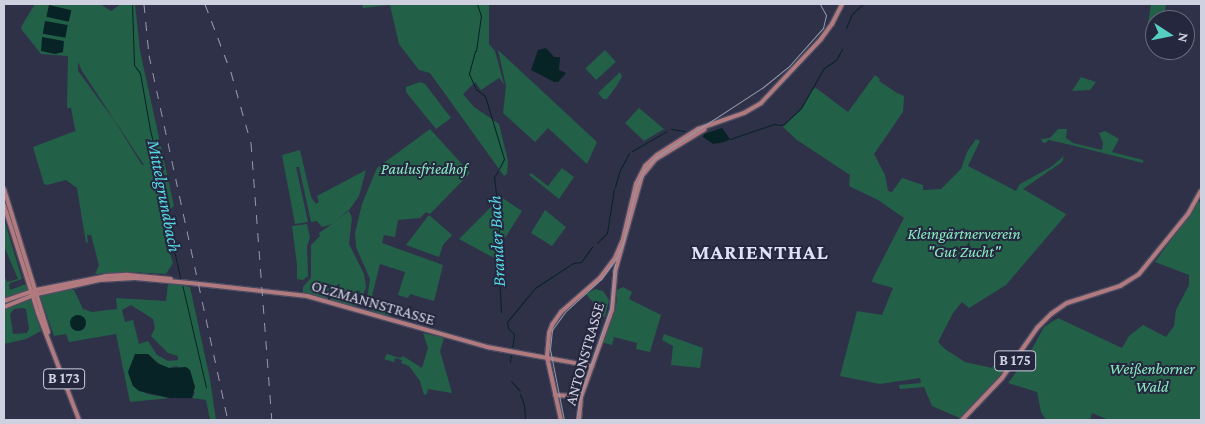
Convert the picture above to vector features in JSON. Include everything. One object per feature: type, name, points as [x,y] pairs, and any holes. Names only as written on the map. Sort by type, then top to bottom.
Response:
[{"type":"main road","points":[[561,420],[548,357],[548,338],[552,325],[561,312],[608,268],[621,245],[634,190],[645,166],[660,153],[698,129],[756,108],[817,44],[832,24],[842,4]]},
{"type":"main road","name":"ANTONSTRASSE","points":[[579,420],[581,397],[612,310],[615,272],[639,185],[648,167],[663,154],[700,131],[737,116]]},
{"type":"main road","name":"B 173","points":[[4,189],[48,337],[79,420]]},
{"type":"main road","name":"B 175","points":[[962,420],[998,383],[1037,328],[1051,314],[1067,303],[1120,286],[1139,274],[1188,214],[1201,191]]},
{"type":"main road","name":"B 173","points":[[4,205],[34,292]]},
{"type":"main road","points":[[608,268],[613,269],[615,272]]},
{"type":"main road","name":"OLZMANNSTRASSE","points":[[34,292],[106,276],[128,275],[307,296],[430,332],[508,350],[592,366]]},
{"type":"main road","points":[[4,301],[34,292]]},
{"type":"main road","points":[[4,307],[34,292]]},
{"type":"main road","points":[[555,395],[581,397]]},
{"type":"green space","points":[[35,4],[100,4],[111,11],[121,4],[135,4],[140,51],[174,206],[164,214],[163,234],[173,263],[166,274],[129,272],[95,274],[99,265],[91,235],[87,235],[88,242],[86,243],[77,188],[66,180],[47,185],[44,184],[33,147],[75,131],[76,134],[71,108],[67,108],[68,56],[41,54],[21,27]],"holes":[[[78,62],[144,165],[142,165],[114,120],[78,71]]]},
{"type":"green space","points":[[362,4],[489,4],[489,44],[495,51],[504,84],[499,78],[481,90],[475,82],[463,94],[474,107],[499,124],[508,161],[507,174],[504,176],[430,73],[419,70],[399,44],[390,5],[363,8]]},
{"type":"green space","points":[[1151,4],[1166,5],[1165,10],[1150,10]]},
{"type":"green space","points":[[498,50],[597,142],[587,164],[548,128],[535,142],[503,113],[506,86]]},
{"type":"green space","points":[[605,50],[616,62],[596,80],[585,68]]},
{"type":"green space","points":[[620,72],[622,77],[607,99],[603,99],[598,93]]},
{"type":"green space","name":"Kleingärtnerverein \"Gut Zucht\"","points":[[875,75],[880,79],[879,81],[904,96],[903,112],[874,154],[885,175],[888,191],[892,192],[902,178],[923,185],[923,190],[941,189],[961,169],[967,152],[976,139],[980,141],[968,166],[1016,191],[1020,184],[1051,167],[1064,156],[1062,162],[1023,189],[1066,214],[1065,216],[1006,285],[969,308],[962,302],[953,313],[938,342],[965,362],[992,368],[995,364],[1010,365],[1004,375],[962,419],[932,406],[924,387],[900,389],[899,385],[921,383],[920,378],[880,384],[840,376],[857,311],[882,315],[893,288],[872,282],[904,218],[878,200],[849,186],[850,175],[797,140],[783,127],[803,107],[813,89],[816,88],[848,112]]},
{"type":"green space","points":[[1081,77],[1096,82],[1090,90],[1072,91]]},
{"type":"green space","points":[[420,82],[425,84],[451,118],[436,129],[406,92],[406,87]]},
{"type":"green space","points":[[639,108],[664,129],[644,141],[625,123]]},
{"type":"green space","name":"Paulusfriedhof","points":[[430,129],[470,173],[430,214],[426,212],[420,218],[398,220],[395,237],[384,235],[382,243],[443,265],[434,301],[410,294],[408,298],[398,295],[405,272],[380,264],[370,304],[390,311],[389,317],[366,308],[370,279],[356,247],[355,233],[362,204],[377,168]]},
{"type":"green space","points":[[1058,129],[1067,129],[1066,138],[1073,143],[1102,150],[1103,143],[1099,133],[1105,131],[1119,139],[1112,152],[1143,160],[1143,163],[1049,140],[1045,143],[1042,142],[1041,139],[1050,138]]},
{"type":"green space","points":[[300,150],[311,197],[316,204],[319,202],[317,196],[366,170],[359,196],[349,210],[335,221],[349,211],[352,218],[349,244],[364,274],[366,287],[359,306],[345,305],[303,292],[303,287],[311,278],[311,245],[320,236],[319,233],[332,224],[322,227],[317,221],[311,222],[299,167],[296,167],[308,222],[295,224],[282,155]]},
{"type":"green space","points":[[562,168],[574,177],[559,199],[529,175],[531,173],[548,186]]},
{"type":"green space","points":[[501,197],[522,211],[505,238],[498,239],[497,258],[494,258],[459,239]]},
{"type":"green space","name":"Weißenborner Wald","points":[[1199,201],[1201,205],[1201,420],[1109,420],[1092,413],[1090,420],[1046,420],[1041,412],[1037,392],[1008,383],[1027,358],[1044,327],[1058,318],[1122,348],[1129,336],[1143,325],[1166,337],[1174,326],[1176,310],[1189,285],[1189,275],[1155,262]]},
{"type":"green space","points":[[545,210],[566,227],[552,246],[531,233]]},
{"type":"green space","points":[[429,215],[452,235],[443,245],[439,257],[406,245]]},
{"type":"green space","points":[[4,219],[22,279],[10,283],[10,290],[26,284],[41,331],[26,339],[4,344],[4,275],[7,282],[18,279],[4,246]],"holes":[[[14,309],[26,309],[29,329],[27,333],[13,334],[10,314]]]},
{"type":"green space","points":[[307,224],[310,238],[307,246],[308,276],[303,280],[297,279],[292,226]]},
{"type":"green space","points":[[168,283],[190,287],[210,379],[216,420],[210,420],[206,400],[192,398],[195,393],[177,366],[169,368],[162,366],[148,354],[128,372],[133,386],[147,394],[170,398],[130,402],[116,334],[69,342],[66,334],[54,336],[40,296],[62,290],[74,290],[83,309],[92,312],[117,309],[116,298],[166,301]],"holes":[[[131,305],[153,319],[155,328],[151,336],[168,353],[178,356],[178,360],[168,361],[157,355],[148,341],[139,344],[133,320],[125,322],[122,310]]]},
{"type":"green space","points":[[623,287],[632,292],[629,299],[661,315],[650,352],[636,349],[637,343],[614,337],[612,345],[601,342],[616,307],[617,290]]},
{"type":"green space","points":[[595,289],[603,291],[609,300],[605,317],[595,311],[596,306],[586,294]]},
{"type":"green space","points":[[423,333],[444,338],[440,351],[452,393],[428,389],[427,394],[424,395],[420,381],[409,366],[401,363],[402,360],[395,358],[394,362],[384,359],[387,354],[400,358],[403,356],[422,368],[428,348]]},
{"type":"green space","points":[[664,334],[703,348],[700,368],[671,365],[673,346],[662,340]]},
{"type":"shaded area","points":[[49,5],[71,10],[69,22],[46,17]]},
{"type":"shaded area","points":[[45,21],[68,25],[65,38],[43,34]]},
{"type":"shaded area","points":[[42,37],[64,41],[63,52],[55,54],[41,51]]},
{"type":"shaded area","points":[[546,48],[554,57],[560,57],[559,70],[566,73],[558,82],[554,82],[531,70],[538,50]]},
{"type":"shaded area","points":[[722,128],[730,139],[725,142],[713,144],[703,137],[704,134]]},
{"type":"shaded area","points":[[78,315],[86,323],[78,331],[70,323]]},
{"type":"shaded area","points":[[135,354],[148,354],[157,363],[169,368],[186,367],[190,370],[195,387],[192,398],[170,398],[139,391],[133,386],[128,372]]},
{"type":"waterway","name":"Mittelgrundbach","points":[[132,4],[134,65],[140,73],[150,130],[166,194],[163,202],[181,281]]},
{"type":"waterway","name":"Brander Bach","points":[[476,51],[481,16],[477,4]]},
{"type":"waterway","points":[[846,28],[852,14],[863,4]]},
{"type":"waterway","points":[[730,139],[774,124],[784,124],[801,108],[824,68],[836,60],[842,49]]},
{"type":"waterway","name":"Brander Bach","points":[[475,51],[469,74],[476,89],[485,96],[504,159],[499,169]]},
{"type":"waterway","points":[[671,129],[685,131]]},
{"type":"waterway","points":[[632,151],[667,131]]},
{"type":"waterway","points":[[615,187],[620,170],[629,153]]},
{"type":"waterway","name":"Brander Bach","points":[[498,171],[494,177],[499,217],[498,256],[501,312]]},
{"type":"waterway","points":[[597,243],[607,233],[614,189]]},
{"type":"waterway","points":[[512,349],[514,334],[508,328],[507,322],[535,288],[573,263],[581,262],[592,247]]},
{"type":"waterway","name":"Mittelgrundbach","points":[[182,284],[206,387]]},
{"type":"waterway","points":[[510,362],[511,353]]},
{"type":"waterway","points":[[511,381],[520,391]]},
{"type":"waterway","points":[[520,394],[524,405],[525,420]]},
{"type":"tram line","points":[[564,420],[550,349],[552,330],[565,312],[602,278],[616,259],[623,243],[636,187],[644,170],[656,157],[762,88],[790,65],[823,28],[826,15],[820,4]]},
{"type":"tram line","points":[[576,420],[580,397],[611,306],[615,264]]},
{"type":"railway","points":[[144,4],[149,55],[228,420]]},
{"type":"railway","points":[[205,4],[231,72],[251,143],[272,420]]},
{"type":"district","name":"MARIENTHAL","points":[[760,252]]}]
